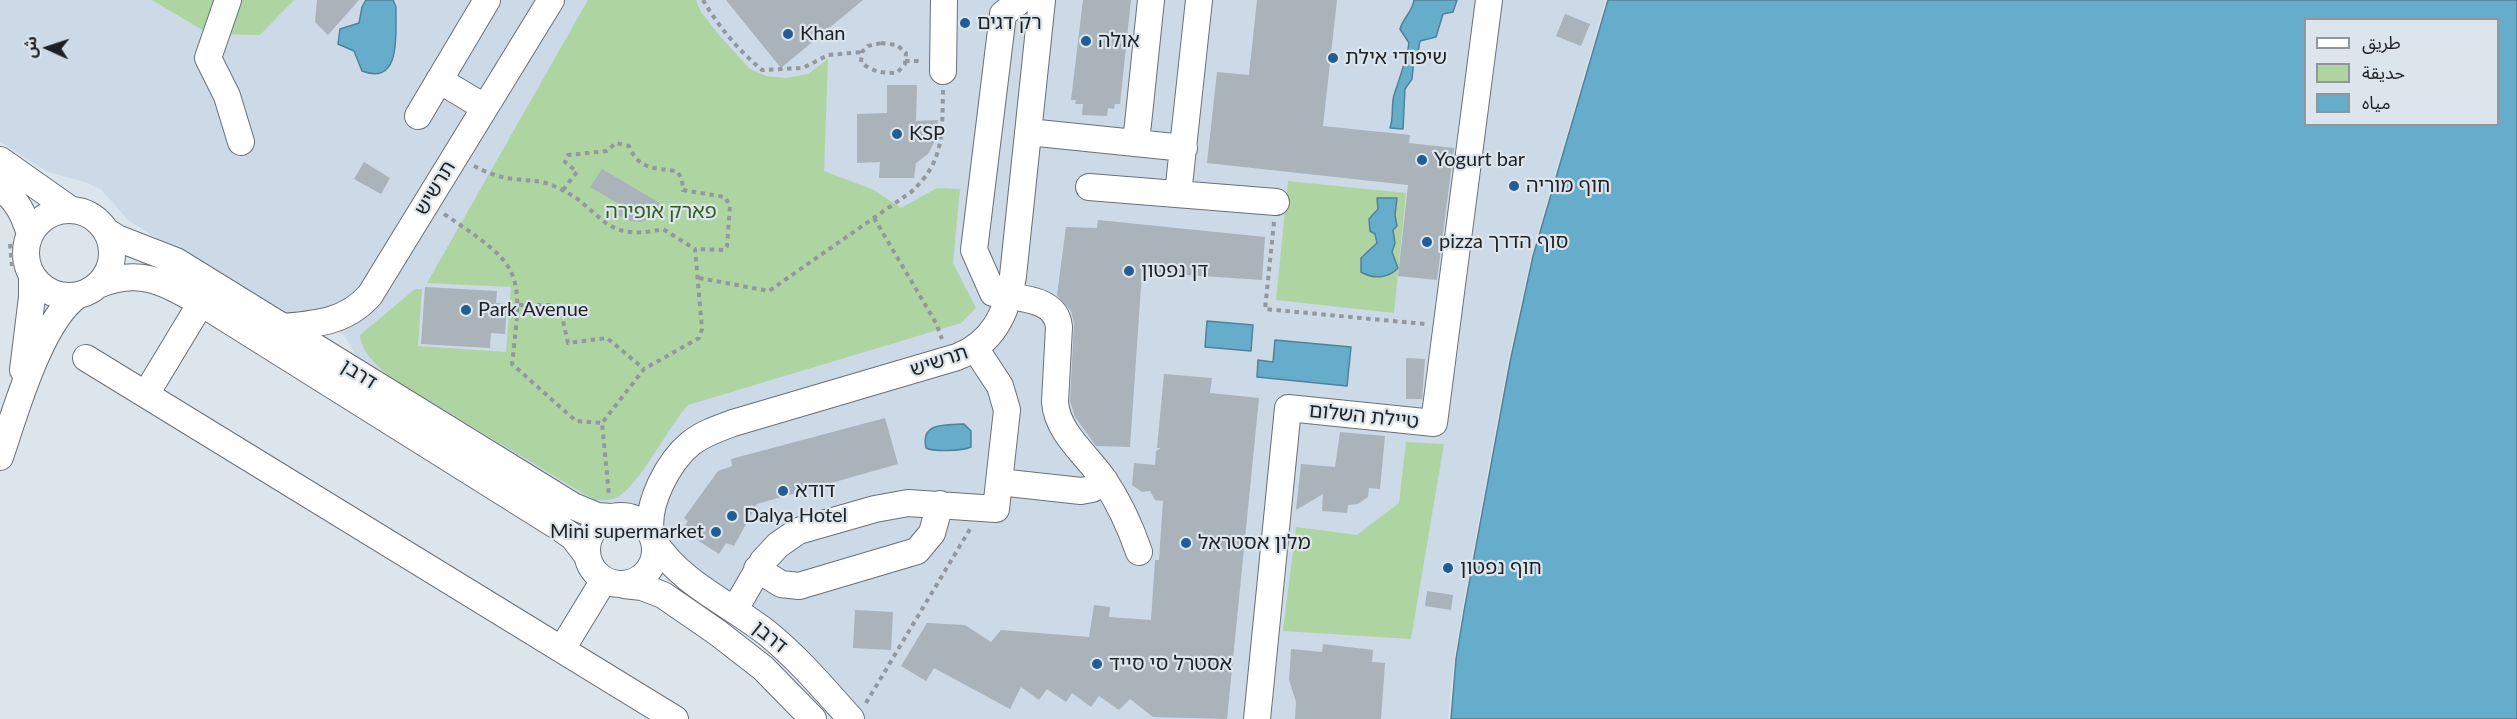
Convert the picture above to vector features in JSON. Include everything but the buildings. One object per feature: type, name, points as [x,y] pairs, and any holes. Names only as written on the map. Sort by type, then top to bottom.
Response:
[{"type":"street","points":[[228,0],[208,58],[227,96],[241,142]]},
{"type":"street","points":[[418,116],[487,0]]},
{"type":"street","name":"תרשיש","points":[[283,327],[336,320],[361,305],[370,295],[551,0]]},
{"type":"street","points":[[943,71],[944,0]]},
{"type":"street","points":[[1021,0],[1003,14],[974,250],[993,293],[1038,302],[1056,316],[1059,327],[1056,413],[1067,434],[1105,481],[1121,508],[1139,552]]},
{"type":"street","name":"תרשיש","points":[[652,537],[650,511],[658,492],[680,454],[698,438],[733,423],[951,359],[975,348],[997,326],[1013,276],[1042,0]]},
{"type":"street","points":[[1136,143],[1151,0]]},
{"type":"street","points":[[1178,194],[1199,0]]},
{"type":"street","name":"טיילת השלום","points":[[1257,719],[1288,408],[1434,423],[1489,0]]},
{"type":"street","points":[[439,80],[484,107]]},
{"type":"street","points":[[1028,132],[1184,148]]},
{"type":"street","points":[[0,160],[71,210],[95,218],[106,231],[111,246],[111,264],[88,290],[60,312],[49,330],[19,400],[0,457]]},
{"type":"street","points":[[1089,187],[1276,202]]},
{"type":"street","points":[[0,188],[12,197],[26,220],[30,234]]},
{"type":"street","points":[[19,400],[32,297],[32,275],[26,250],[30,234],[47,216],[71,210]]},
{"type":"street","name":"דרבן","points":[[106,231],[117,238],[176,261],[573,506],[597,516],[611,517]]},
{"type":"street","points":[[32,275],[50,291],[67,296],[88,290]]},
{"type":"street","name":"דרבן","points":[[88,290],[119,278],[161,281],[201,303],[560,528],[573,537],[586,554]]},
{"type":"street","points":[[146,394],[201,303]]},
{"type":"street","points":[[735,609],[758,569],[778,545],[798,531],[889,506],[914,502],[996,509],[1007,420],[1005,401],[997,379],[975,348]]},
{"type":"street","points":[[87,358],[675,719]]},
{"type":"street","points":[[999,482],[1081,491],[1092,489],[1105,481]]},
{"type":"street","points":[[758,569],[781,584],[799,586],[917,551],[932,533],[940,504]]},
{"type":"street","points":[[611,517],[632,518],[641,522],[652,537],[654,557],[651,567],[640,579],[614,582],[592,569],[586,554],[591,533],[597,525],[611,517]]},
{"type":"street","name":"דרבן","points":[[652,537],[676,569],[735,609],[798,660],[856,714]]},
{"type":"street","points":[[562,649],[614,582]]},
{"type":"street","name":"דרבן","points":[[614,582],[642,587],[663,595],[764,668],[813,719]]},
{"type":"path","points":[[703,0],[717,22],[750,60],[762,70],[803,68],[828,55],[862,52],[868,46],[881,44],[897,45],[906,53],[905,64],[897,73],[881,73],[869,69],[861,62],[862,52]]},
{"type":"path","points":[[699,278],[769,291],[911,192],[927,177],[941,145],[943,71]]},
{"type":"path","points":[[454,156],[485,171],[511,179],[540,181],[563,190],[613,229],[626,233],[643,234],[663,229],[695,249],[724,250],[727,246],[730,206],[725,197],[683,190],[682,179],[677,171],[646,167],[634,158],[629,146],[616,143],[607,151],[568,155],[565,162],[577,172],[563,190]]},
{"type":"path","points":[[426,202],[485,242],[503,258],[515,278],[519,305],[512,363],[576,420],[602,423]]},
{"type":"path","points":[[1276,202],[1265,309],[1446,326]]},
{"type":"path","points":[[874,218],[936,323],[951,359]]},
{"type":"path","points":[[611,517],[602,423],[644,369],[699,338],[702,329],[695,249]]},
{"type":"path","points":[[519,305],[552,305],[561,312],[568,343],[607,338],[644,369]]},
{"type":"path","points":[[856,714],[983,508]]},
{"type":"shaded area","points":[[0,0],[1606,0],[1531,256],[1508,362],[1462,611],[1448,719],[859,719],[667,550],[659,534],[637,512],[617,508],[594,509],[374,376],[356,356],[345,336],[335,327],[262,305],[128,220],[102,190],[85,182],[48,172],[0,142]]},
{"type":"green space","points":[[152,0],[294,0],[260,35],[209,34]]},
{"type":"green space","name":"פארק אופירה","points":[[588,0],[696,0],[701,12],[719,35],[750,69],[766,76],[786,78],[808,74],[828,59],[824,171],[874,190],[901,208],[937,188],[960,189],[953,263],[976,308],[961,323],[688,405],[631,485],[622,494],[606,500],[594,500],[390,377],[367,353],[360,335],[415,289],[422,289],[418,346],[506,352],[511,287],[427,283]]},
{"type":"green space","points":[[1288,181],[1406,193],[1394,313],[1276,300]]},
{"type":"green space","points":[[1406,442],[1444,444],[1411,639],[1283,631],[1296,527],[1357,535],[1399,503]]},
{"type":"water","points":[[366,0],[393,0],[396,7],[396,42],[391,64],[384,71],[375,74],[362,71],[354,51],[338,44],[340,29],[359,23]]},
{"type":"water","points":[[1414,0],[1457,0],[1453,12],[1443,14],[1436,37],[1420,41],[1418,53],[1414,58],[1412,79],[1405,89],[1403,129],[1390,128],[1393,99],[1409,43],[1400,29]]},
{"type":"water","points":[[1608,0],[2517,0],[2517,719],[1451,719],[1456,659],[1510,362],[1533,256]]},
{"type":"water","points":[[1377,198],[1397,198],[1395,215],[1397,226],[1393,230],[1395,243],[1392,252],[1398,268],[1380,277],[1361,272],[1361,258],[1377,243],[1375,234],[1370,231],[1369,219],[1378,209]]},
{"type":"water","points":[[1207,321],[1253,325],[1251,351],[1205,347]]},
{"type":"water","points":[[1275,340],[1351,347],[1347,386],[1257,377],[1258,360],[1273,362]]},
{"type":"water","points":[[964,424],[971,431],[971,447],[948,450],[926,448],[925,440],[931,429],[942,425]]},
{"type":"place","name":"רק דגים","points":[[965,23]]},
{"type":"place","name":"Khan","points":[[788,34]]},
{"type":"place","name":"אולה","points":[[1086,41]]},
{"type":"place","name":"שיפודי אילת","points":[[1333,58]]},
{"type":"place","name":"KSP","points":[[897,134]]},
{"type":"place","name":"Yogurt bar","points":[[1422,160]]},
{"type":"place","name":"חוף מוריה","points":[[1514,186]]},
{"type":"place","name":"pizza סוף הדרך","points":[[1427,242]]},
{"type":"place","name":"דן נפטון","points":[[1129,271]]},
{"type":"place","name":"Park Avenue","points":[[466,310]]},
{"type":"place","name":"דודא","points":[[783,491]]},
{"type":"place","name":"Dalya Hotel","points":[[732,516]]},
{"type":"place","name":"Mini supermarket","points":[[716,532]]},
{"type":"place","name":"מלון אסטראל","points":[[1186,543]]},
{"type":"place","name":"חוף נפטון","points":[[1448,568]]},
{"type":"place","name":"אסטרל סי סייד","points":[[1097,664]]}]
